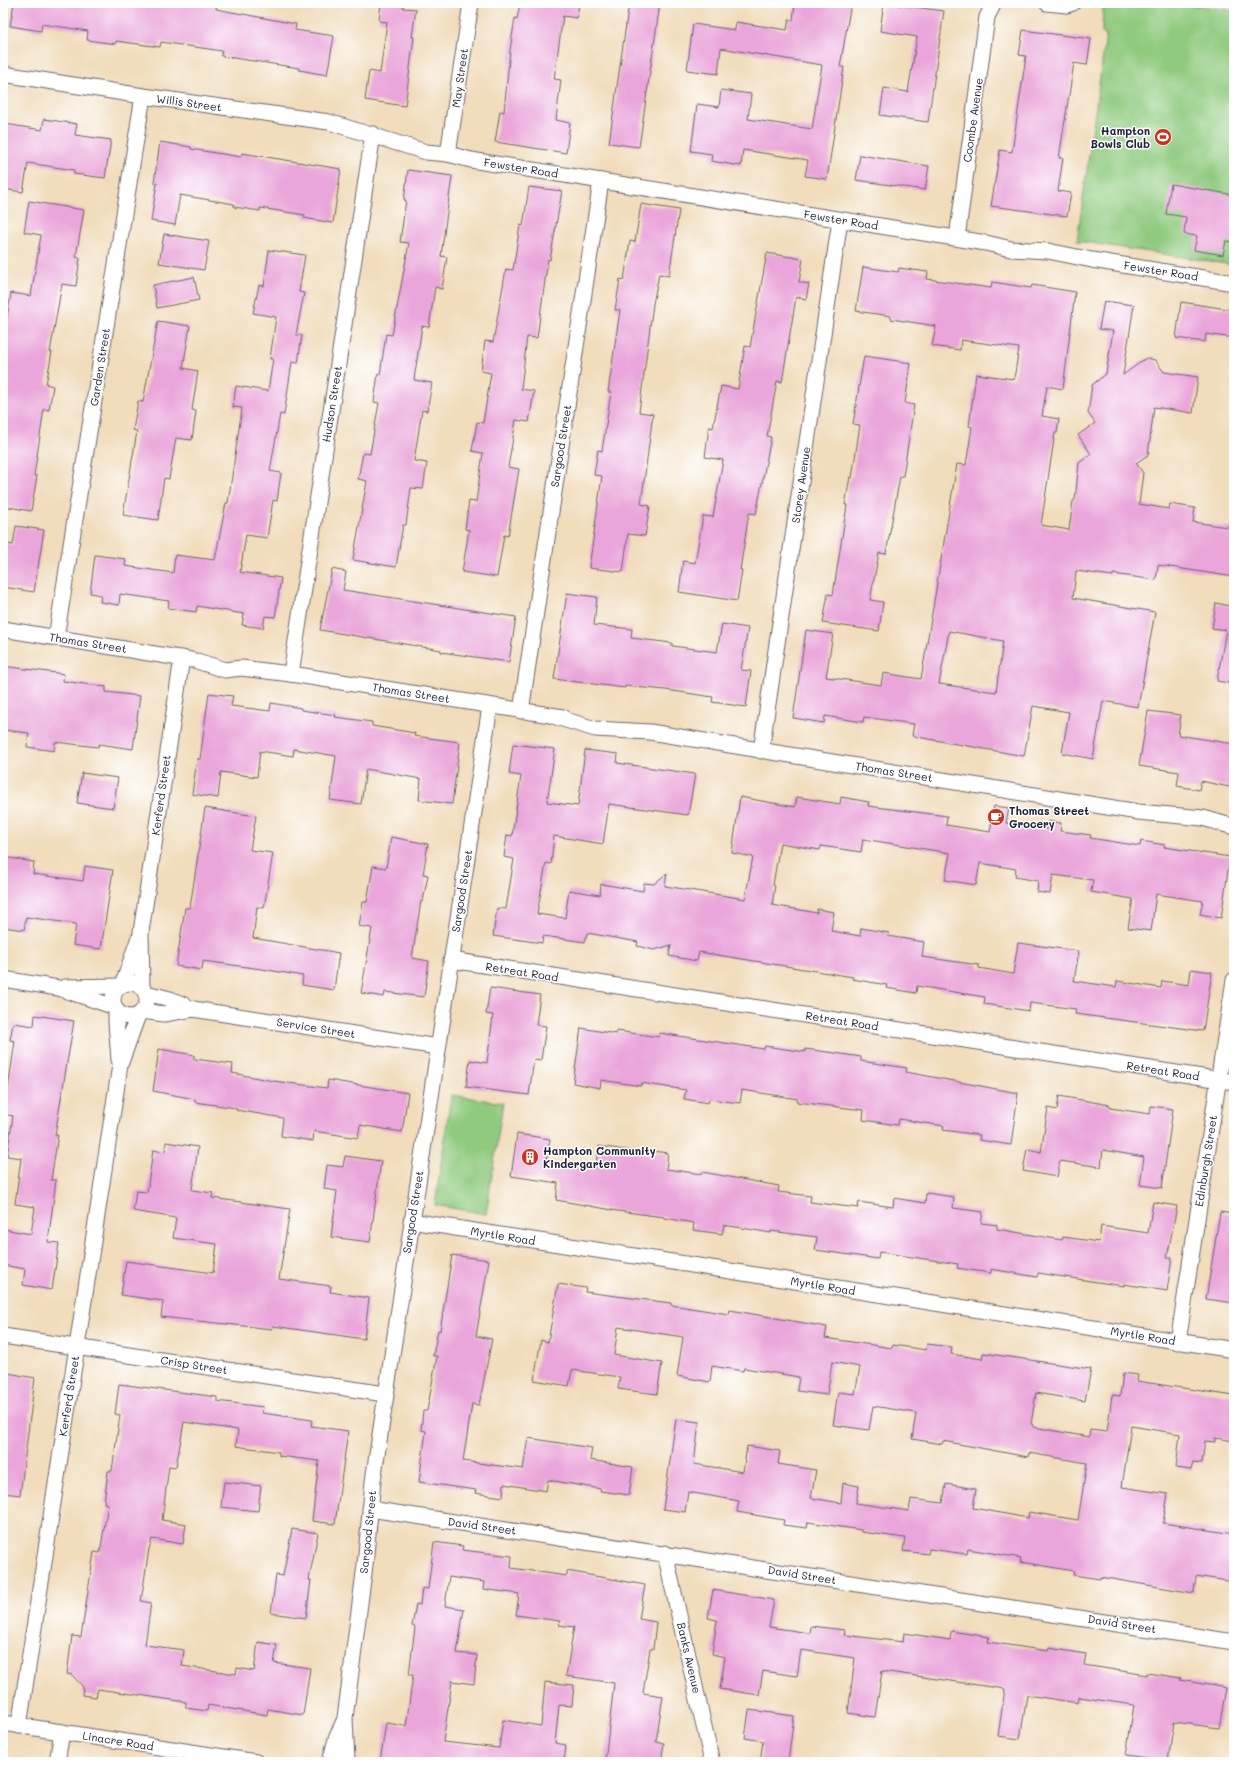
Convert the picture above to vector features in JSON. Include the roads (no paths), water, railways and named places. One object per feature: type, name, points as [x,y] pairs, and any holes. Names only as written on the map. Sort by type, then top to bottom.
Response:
[{"type":"street","name":"May Street","points":[[448,154],[471,3]]},
{"type":"street","name":"Coombe Avenue","points":[[957,238],[987,17],[994,3]]},
{"type":"street","points":[[1047,3],[1067,5],[1073,3]]},
{"type":"street","name":"Willis Street","points":[[3,74],[267,114],[307,118],[329,122],[373,134],[395,143],[426,152],[448,154]]},
{"type":"street","name":"Garden Street","points":[[56,638],[143,96]]},
{"type":"street","name":"Hudson Street","points":[[291,674],[373,134]]},
{"type":"street","name":"Fewster Road","points":[[448,154],[471,160],[957,238],[1011,249],[1048,251],[1092,260],[1234,283]]},
{"type":"street","name":"Sargood Street","points":[[521,711],[601,181]]},
{"type":"street","name":"Storey Avenue","points":[[761,751],[840,220]]},
{"type":"street","name":"Thomas Street","points":[[3,629],[197,661],[242,661],[269,671],[553,716],[614,721],[650,732],[1138,812],[1194,826],[1234,828]]},
{"type":"street","name":"Kerferd Street","points":[[144,990],[141,932],[182,658]]},
{"type":"street","name":"Sargood Street","points":[[347,1762],[345,1718],[385,1394],[490,706]]},
{"type":"street","name":"Kerferd Street","points":[[121,985],[141,932]]},
{"type":"street","name":"Retreat Road","points":[[451,960],[1234,1082]]},
{"type":"street","points":[[3,980],[58,988],[116,1008],[128,1016],[140,1013],[147,1003],[144,990],[133,983],[58,988]]},
{"type":"street","name":"Edinburgh Street","points":[[1178,1342],[1234,980]]},
{"type":"street","points":[[116,1008],[113,998],[121,985]]},
{"type":"street","name":"Service Street","points":[[144,990],[193,1009],[438,1047]]},
{"type":"street","name":"Kerferd Street","points":[[116,1008],[120,1065]]},
{"type":"street","name":"Service Street","points":[[140,1013],[164,1014],[193,1009]]},
{"type":"street","name":"Kerferd Street","points":[[19,1726],[120,1065],[140,1013]]},
{"type":"street","name":"Myrtle Road","points":[[411,1221],[1234,1350]]},
{"type":"street","name":"Crisp Street","points":[[3,1336],[385,1394]]},
{"type":"street","name":"David Street","points":[[370,1509],[1234,1642]]},
{"type":"street","name":"Banks Avenue","points":[[665,1554],[712,1762]]},
{"type":"street","name":"Sargood Street","points":[[330,1762],[336,1739],[345,1718]]},
{"type":"street","name":"Linacre Road","points":[[3,1723],[256,1762]]},
{"type":"street","points":[[57,1762],[62,1732]]},
{"type":"place","name":"Hampton Bowls Club","points":[[1163,137]]},
{"type":"place","name":"Thomas Street Grocery","points":[[996,817]]},
{"type":"place","name":"Hampton Community Kindergarten","points":[[530,1157]]}]
